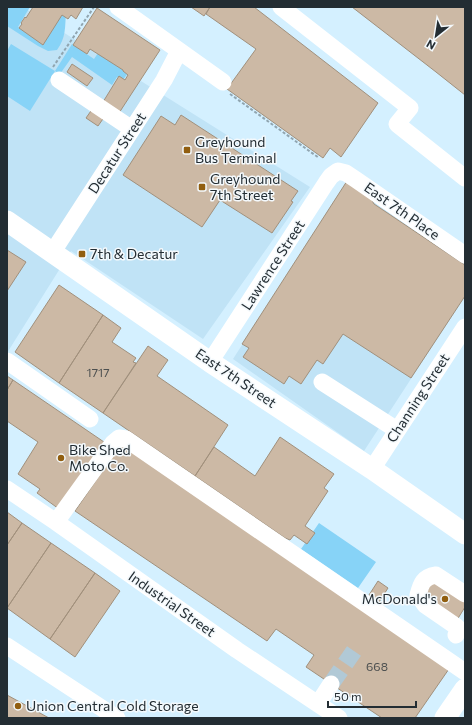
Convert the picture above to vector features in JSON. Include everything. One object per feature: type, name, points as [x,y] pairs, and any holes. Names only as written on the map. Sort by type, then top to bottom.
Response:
[{"type":"main road","name":"East 7th Street","points":[[7,221],[210,362],[372,469],[465,534]]},
{"type":"main road","points":[[445,718],[465,688]]},
{"type":"street","points":[[118,7],[223,82]]},
{"type":"street","points":[[281,7],[410,108],[396,124],[465,178]]},
{"type":"street","name":"Decatur Street","points":[[52,253],[164,80],[179,51]]},
{"type":"street","points":[[59,80],[132,129]]},
{"type":"street","name":"East 7th Place","points":[[338,171],[346,173],[465,255]]},
{"type":"street","name":"Lawrence Street","points":[[210,362],[331,176],[338,171]]},
{"type":"street","name":"Channing Street","points":[[372,469],[465,327]]},
{"type":"street","points":[[7,361],[90,419]]},
{"type":"street","points":[[322,382],[397,430]]},
{"type":"street","points":[[56,522],[113,443],[119,438],[126,439],[465,672]]},
{"type":"street","name":"Industrial Street","points":[[7,489],[237,650],[339,718]]},
{"type":"street","points":[[461,635],[457,627],[425,605],[418,595],[422,582],[429,576],[436,575],[465,593]]},
{"type":"street","points":[[7,646],[117,718]]},
{"type":"street","points":[[318,704],[331,684]]},
{"type":"path","points":[[59,80],[49,74],[94,7]]},
{"type":"path","points":[[223,82],[224,90],[319,158]]},
{"type":"shaded area","points":[[7,7],[23,7],[310,187],[203,339],[71,251],[7,353]]},
{"type":"shaded area","points":[[7,7],[30,7],[18,27],[42,43],[63,10],[66,12],[64,37],[57,50],[48,51],[7,26]]},
{"type":"shaded area","points":[[11,44],[55,71],[30,111],[7,96],[7,51]]},
{"type":"shaded area","points":[[72,44],[94,59],[98,53],[128,73],[123,80],[117,77],[112,85],[72,57],[60,74],[55,71]]},
{"type":"shaded area","points":[[347,181],[465,265],[465,296],[364,451],[233,359]]},
{"type":"shaded area","points":[[319,523],[376,562],[358,588],[301,549]]},
{"type":"building","points":[[33,7],[83,7],[76,19],[71,15],[68,19],[62,15],[43,45],[19,28]]},
{"type":"building","points":[[191,7],[210,7],[204,16]]},
{"type":"building","points":[[210,7],[254,7],[378,103],[341,157],[330,148],[323,158],[227,89],[256,49],[206,14]]},
{"type":"building","points":[[352,7],[465,7],[465,95],[436,72]]},
{"type":"building","points":[[97,8],[160,50],[119,113],[103,102],[119,76],[125,80],[128,75],[123,70],[90,49],[87,54],[73,45]]},
{"type":"building","points":[[72,64],[93,78],[87,86],[67,72]]},
{"type":"building","points":[[93,108],[105,116],[98,126],[86,118]]},
{"type":"building","name":"Greyhound Bus Terminal","points":[[181,115],[298,191],[291,201],[293,202],[272,233],[220,200],[202,227],[123,175],[161,116],[175,125]]},
{"type":"building","points":[[347,181],[370,197],[374,204],[465,265],[465,296],[411,378],[343,334],[323,364],[317,360],[301,384],[289,376],[284,384],[243,357],[249,348],[242,344]]},
{"type":"building","points":[[7,250],[26,262],[7,291]]},
{"type":"building","points":[[59,285],[103,315],[59,383],[15,352]]},
{"type":"building","points":[[103,315],[121,328],[112,342],[136,358],[133,362],[136,363],[103,413],[59,383]]},
{"type":"building","points":[[148,346],[168,360],[157,376],[228,425],[195,476],[103,413]]},
{"type":"building","points":[[7,376],[13,380],[7,390]]},
{"type":"building","name":"Bike Shed Moto Co.","points":[[13,380],[104,442],[59,509],[37,493],[40,489],[18,474],[38,442],[7,421],[7,390]]},
{"type":"building","points":[[280,437],[334,474],[324,488],[328,491],[305,526],[315,533],[307,544],[294,535],[290,540],[285,538],[195,476],[214,447],[255,476]]},
{"type":"building","points":[[122,443],[451,666],[415,718],[382,718],[306,667],[314,655],[276,629],[267,641],[75,511]]},
{"type":"building","points":[[7,512],[22,523],[7,545]]},
{"type":"building","points":[[22,523],[51,543],[7,608],[7,545]]},
{"type":"building","points":[[51,543],[95,573],[50,639],[7,608]]},
{"type":"building","points":[[95,573],[120,591],[75,657],[50,639]]},
{"type":"building","name":"McDonald's","points":[[433,579],[465,602],[465,607],[457,620],[425,596]]},
{"type":"building","points":[[378,581],[388,588],[379,602],[369,595]]},
{"type":"building","name":"Union Central Cold Storage","points":[[7,695],[49,718],[7,718]]},
{"type":"tunnel","points":[[331,684],[354,651]]},
{"type":"place","name":"Greyhound Bus Terminal","points":[[187,150]]},
{"type":"place","name":"Greyhound 7th Street","points":[[202,187]]},
{"type":"place","name":"7th & Decatur","points":[[82,254]]},
{"type":"place","name":"Bike Shed Moto Co.","points":[[61,458]]},
{"type":"place","name":"McDonald's","points":[[445,599]]},
{"type":"place","name":"Union Central Cold Storage","points":[[18,706]]}]
